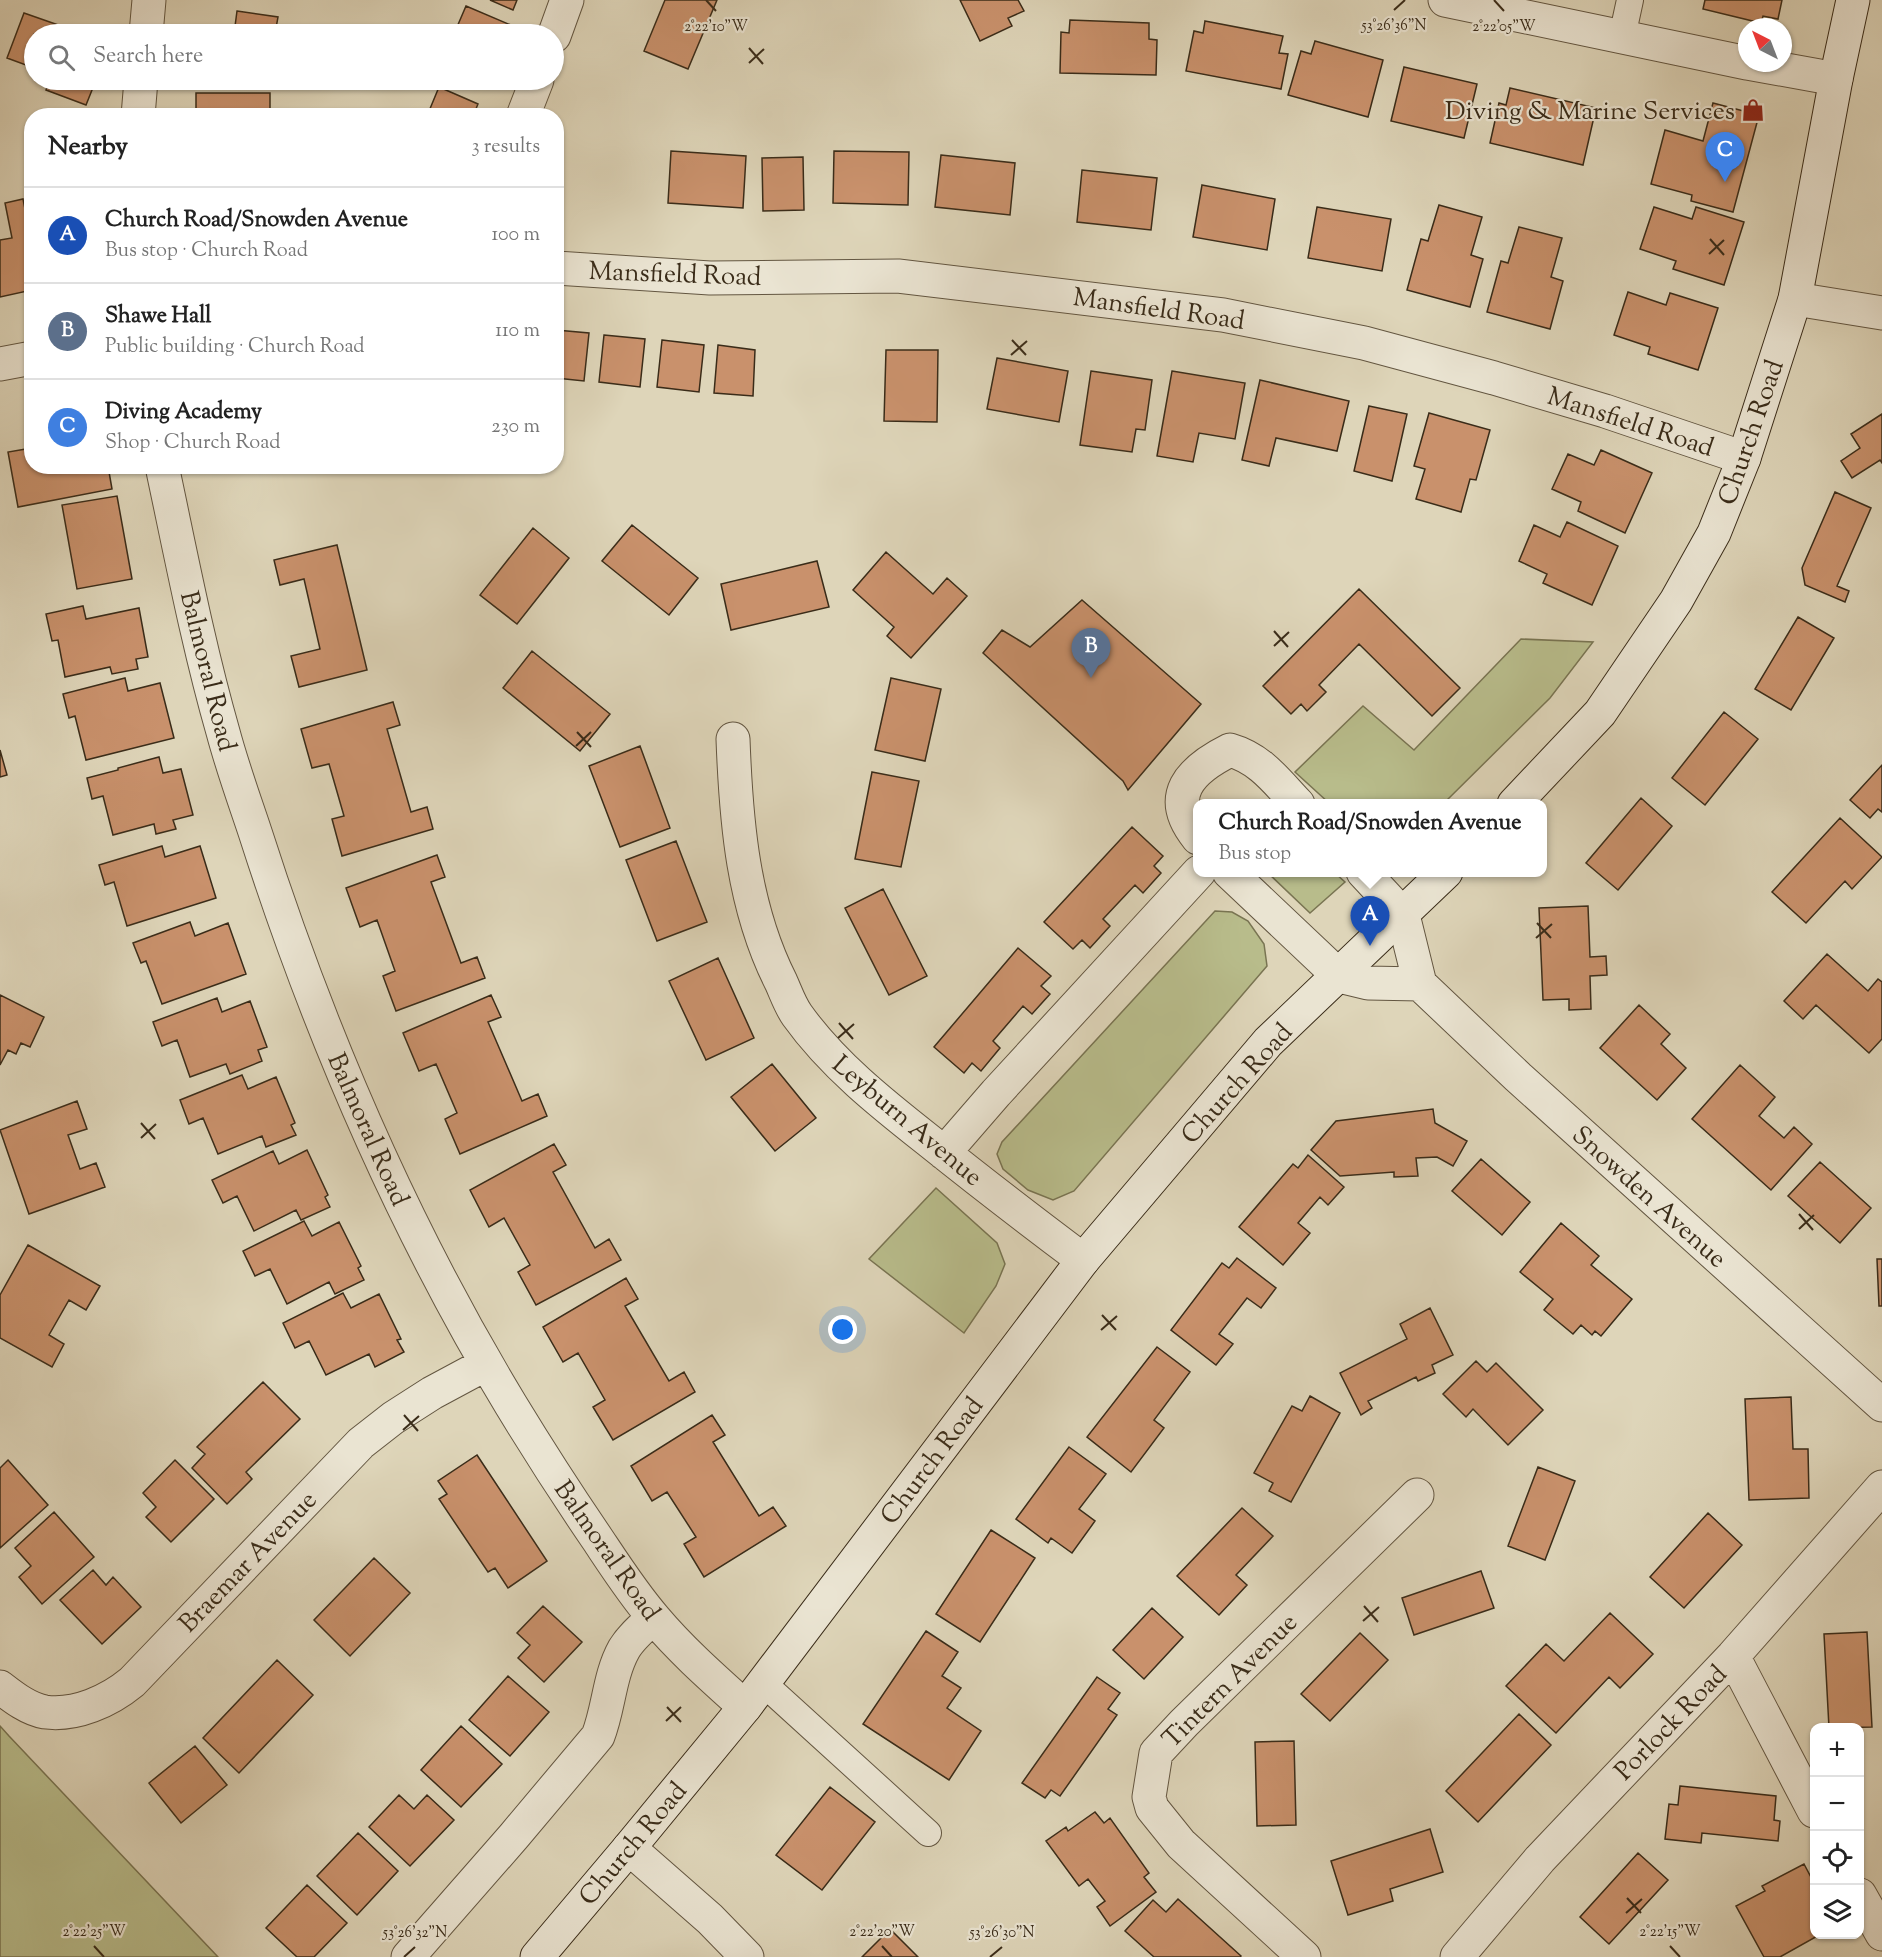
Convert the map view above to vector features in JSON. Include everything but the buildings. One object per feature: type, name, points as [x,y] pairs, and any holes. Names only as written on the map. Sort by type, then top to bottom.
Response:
[{"type":"street","points":[[147,24],[149,0]]},
{"type":"street","points":[[558,24],[567,0]]},
{"type":"street","points":[[1445,0],[1738,61]]},
{"type":"street","name":"Church Road","points":[[1519,799],[1600,713],[1676,601],[1714,533],[1744,458],[1796,299],[1836,79],[1853,0]]},
{"type":"street","points":[[1792,71],[1836,79]]},
{"type":"street","points":[[139,108],[140,90]]},
{"type":"street","points":[[526,108],[533,90]]},
{"type":"street","name":"Mansfield Road","points":[[564,269],[710,278],[898,276],[1223,315],[1364,343],[1483,375],[1605,411],[1744,458]]},
{"type":"street","points":[[1796,299],[1882,313]]},
{"type":"street","points":[[0,364],[24,360]]},
{"type":"street","name":"Balmoral Road","points":[[164,474],[190,600],[223,733],[270,880],[309,989],[358,1111],[406,1214],[486,1364],[565,1492],[629,1586],[677,1643],[754,1695]]},
{"type":"street","name":"Leyburn Avenue","points":[[733,739],[735,797],[742,857],[752,906],[766,953],[796,1014],[843,1068],[890,1110],[1083,1260]]},
{"type":"street","points":[[1193,833],[1188,826],[1181,803],[1188,781],[1208,761],[1230,750],[1246,755],[1264,768],[1293,799]]},
{"type":"street","points":[[944,1154],[996,1093],[1195,877]]},
{"type":"street","points":[[1233,877],[1339,976],[1368,982],[1420,984],[1403,915],[1367,877]]},
{"type":"street","name":"Church Road","points":[[537,1957],[754,1695],[1083,1260],[1268,1042],[1442,877]]},
{"type":"street","name":"Snowden Avenue","points":[[1420,984],[1518,1077],[1882,1405]]},
{"type":"street","name":"Braemar Avenue","points":[[0,1687],[21,1703],[44,1712],[69,1711],[94,1705],[116,1695],[132,1682],[361,1443],[393,1418],[432,1393],[486,1364]]},
{"type":"street","name":"Porlock Road","points":[[1457,1957],[1540,1859],[1733,1656],[1882,1487]]},
{"type":"street","name":"Tintern Avenue","points":[[1304,1957],[1181,1844],[1152,1808],[1149,1797],[1156,1754],[1184,1723],[1417,1496]]},
{"type":"street","points":[[408,1957],[586,1753],[598,1736],[605,1717],[611,1681],[625,1647],[654,1618]]},
{"type":"street","points":[[1733,1656],[1810,1802]]},
{"type":"street","points":[[629,1848],[710,1919],[747,1957]]},
{"type":"street","points":[[1864,1902],[1882,1934]]},
{"type":"lane","points":[[1622,37],[1630,0]]},
{"type":"lane","points":[[754,1695],[928,1833]]},
{"type":"green space","points":[[1521,639],[1593,642],[1550,698],[1448,799],[1325,799],[1295,772],[1363,706],[1414,750]]},
{"type":"green space","points":[[1272,877],[1339,877],[1345,882],[1310,913]]},
{"type":"green space","points":[[1215,911],[1232,912],[1248,921],[1264,944],[1267,966],[1074,1191],[1053,1200],[1028,1190],[1003,1169],[997,1154],[1002,1142]]},
{"type":"green space","points":[[936,1188],[997,1243],[1005,1264],[996,1286],[964,1333],[869,1259]]},
{"type":"green space","points":[[0,1726],[9,1736],[218,1957],[0,1957]]},
{"type":"place","name":"Diving & Marine Services","points":[[1753,110]]},
{"type":"place","name":"Diving Academy","points":[[1725,182]]},
{"type":"place","name":"Shawe Hall","points":[[1091,678]]},
{"type":"place","name":"Church Road/Snowden Avenue","points":[[1370,946]]}]
